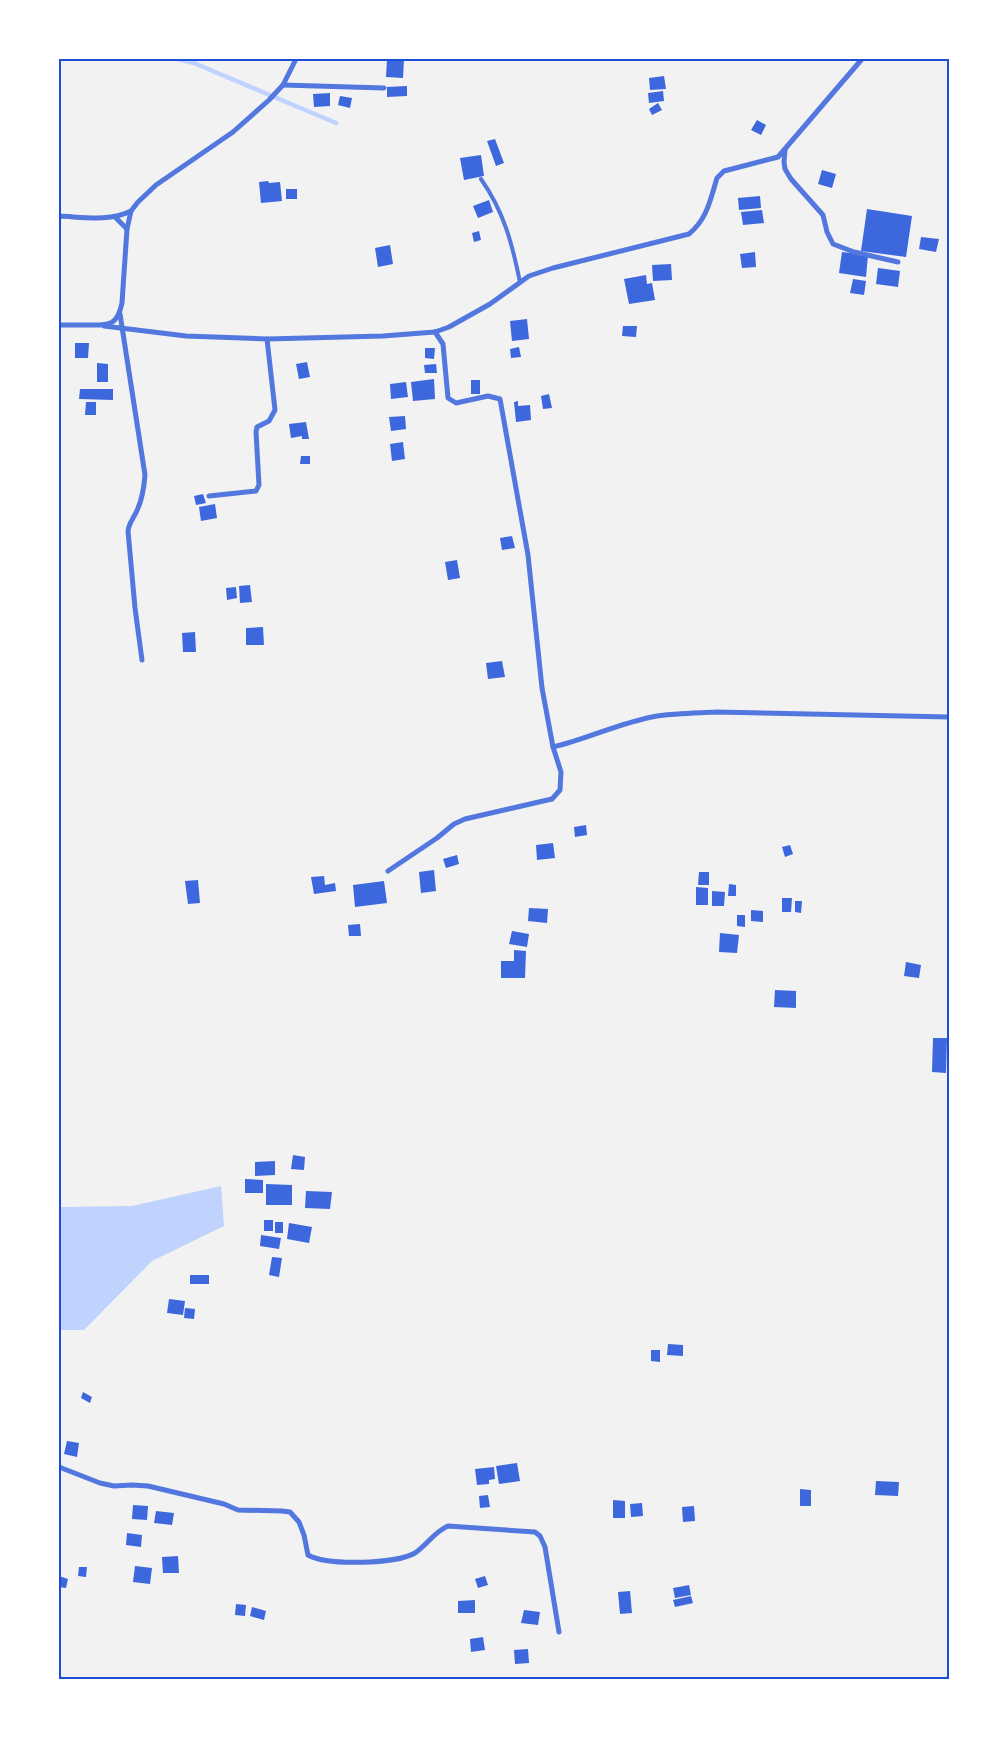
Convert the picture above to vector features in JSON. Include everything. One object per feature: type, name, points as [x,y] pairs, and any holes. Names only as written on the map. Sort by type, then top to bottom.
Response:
[{"type":"street","points":[[142,660],[128,531],[129,523],[137,510],[143,493],[145,475],[120,314],[126,229],[131,211],[138,202],[156,185],[232,132],[269,100],[283,85],[296,59]]},
{"type":"street","points":[[59,325],[104,326],[186,336],[267,339],[383,336],[435,332],[449,327],[490,304],[529,276],[552,268],[689,234],[706,215],[717,178],[724,171],[778,157],[786,150],[862,59]]},
{"type":"street","points":[[283,85],[384,88]]},
{"type":"street","points":[[786,150],[785,169],[791,179],[823,215],[827,232],[833,244],[854,252],[898,262]]},
{"type":"street","points":[[59,216],[105,218],[115,217],[131,211]]},
{"type":"street","points":[[115,217],[126,229]]},
{"type":"street","points":[[104,326],[111,323],[120,314]]},
{"type":"street","points":[[388,870],[437,838],[454,824],[465,819],[552,799],[560,790],[561,772],[553,747],[542,688],[528,555],[500,399],[488,396],[456,403],[448,398],[443,344],[435,332]]},
{"type":"street","points":[[209,496],[256,491],[259,485],[257,427],[269,421],[275,410],[267,339]]},
{"type":"street","points":[[553,747],[576,742],[628,723],[658,716],[680,714],[716,712],[949,717]]},
{"type":"street","points":[[59,1467],[100,1483],[114,1486],[148,1486],[224,1504],[238,1510],[290,1512],[302,1528],[308,1555],[320,1560],[378,1562],[397,1560],[416,1552],[442,1528],[448,1526],[536,1532],[545,1547],[559,1632]]},
{"type":"lane","points":[[482,180],[498,205],[515,259],[520,282]]},
{"type":"water","points":[[221,1186],[224,1226],[152,1261],[84,1330],[59,1330],[59,1207],[132,1206]]},
{"type":"building","points":[[387,59],[404,59],[403,78],[386,77]]},
{"type":"building","points":[[664,76],[666,89],[650,90],[649,78]]},
{"type":"building","points":[[407,86],[407,96],[387,97],[387,87]]},
{"type":"building","points":[[663,91],[664,101],[649,103],[648,93]]},
{"type":"building","points":[[330,93],[330,106],[314,107],[313,94]]},
{"type":"building","points":[[340,96],[352,98],[350,108],[338,105]]},
{"type":"building","points":[[658,103],[662,110],[652,115],[649,109]]},
{"type":"building","points":[[757,120],[766,125],[761,135],[751,130]]},
{"type":"building","points":[[495,139],[504,163],[496,166],[487,141]]},
{"type":"building","points":[[481,155],[484,176],[464,180],[460,158]]},
{"type":"building","points":[[822,170],[836,174],[832,188],[818,184]]},
{"type":"building","points":[[268,181],[269,183],[280,182],[282,201],[261,203],[259,182]]},
{"type":"building","points":[[286,189],[297,189],[297,199],[286,199]]},
{"type":"building","points":[[760,196],[761,208],[739,210],[738,198]]},
{"type":"building","points":[[489,200],[493,212],[478,218],[473,206]]},
{"type":"building","points":[[867,209],[912,216],[906,257],[861,251]]},
{"type":"building","points":[[762,210],[764,223],[743,225],[741,212]]},
{"type":"building","points":[[479,231],[481,240],[474,242],[472,233]]},
{"type":"building","points":[[921,237],[939,239],[936,252],[919,249]]},
{"type":"building","points":[[390,245],[393,264],[378,267],[375,248]]},
{"type":"building","points":[[755,252],[756,267],[742,268],[740,254]]},
{"type":"building","points":[[842,252],[868,255],[866,277],[839,273]]},
{"type":"building","points":[[671,264],[672,280],[653,281],[652,265]]},
{"type":"building","points":[[878,268],[900,271],[898,287],[876,284]]},
{"type":"building","points":[[646,275],[647,284],[652,283],[655,300],[629,304],[624,279]]},
{"type":"building","points":[[853,279],[866,281],[864,295],[850,293]]},
{"type":"building","points":[[527,319],[529,339],[512,341],[510,321]]},
{"type":"building","points":[[623,326],[637,326],[636,337],[622,336]]},
{"type":"building","points":[[75,343],[89,343],[88,358],[75,358]]},
{"type":"building","points":[[519,347],[521,357],[511,358],[510,349]]},
{"type":"building","points":[[425,348],[435,348],[434,359],[425,358]]},
{"type":"building","points":[[307,362],[310,377],[299,379],[296,364]]},
{"type":"building","points":[[97,363],[108,364],[108,382],[97,382]]},
{"type":"building","points":[[436,364],[437,373],[425,373],[424,365]]},
{"type":"building","points":[[434,379],[435,399],[413,401],[411,382]]},
{"type":"building","points":[[471,380],[480,380],[480,394],[471,394]]},
{"type":"building","points":[[406,382],[408,397],[391,399],[390,384]]},
{"type":"building","points":[[80,389],[113,389],[113,400],[79,399]]},
{"type":"building","points":[[549,394],[552,408],[543,409],[541,396]]},
{"type":"building","points":[[518,401],[518,406],[530,405],[531,420],[516,422],[514,402]]},
{"type":"building","points":[[86,402],[96,402],[96,415],[85,415]]},
{"type":"building","points":[[405,416],[406,429],[391,431],[389,417]]},
{"type":"building","points":[[306,422],[309,439],[302,439],[302,436],[291,438],[289,424]]},
{"type":"building","points":[[403,442],[405,459],[392,461],[390,444]]},
{"type":"building","points":[[301,456],[310,456],[310,464],[300,464]]},
{"type":"building","points":[[203,494],[206,503],[196,505],[194,496]]},
{"type":"building","points":[[215,504],[217,518],[201,521],[199,507]]},
{"type":"building","points":[[512,536],[515,548],[502,550],[500,538]]},
{"type":"building","points":[[457,560],[460,578],[448,580],[445,562]]},
{"type":"building","points":[[250,585],[252,602],[240,603],[239,586]]},
{"type":"building","points":[[236,587],[237,598],[227,600],[226,588]]},
{"type":"building","points":[[263,627],[264,645],[246,645],[246,628]]},
{"type":"building","points":[[195,632],[196,652],[183,652],[182,633]]},
{"type":"building","points":[[502,661],[505,677],[488,679],[486,663]]},
{"type":"building","points":[[586,825],[587,835],[575,837],[574,827]]},
{"type":"building","points":[[553,843],[555,858],[537,860],[536,845]]},
{"type":"building","points":[[790,845],[793,854],[785,857],[782,847]]},
{"type":"building","points":[[457,855],[459,864],[446,868],[443,859]]},
{"type":"building","points":[[434,870],[436,891],[421,893],[419,872]]},
{"type":"building","points":[[699,872],[709,872],[709,885],[698,885]]},
{"type":"building","points":[[324,876],[325,885],[335,883],[336,891],[314,894],[311,877]]},
{"type":"building","points":[[198,880],[200,903],[188,904],[185,881]]},
{"type":"building","points":[[384,881],[387,903],[355,907],[353,885]]},
{"type":"building","points":[[729,884],[736,885],[736,896],[728,896]]},
{"type":"building","points":[[696,887],[708,888],[708,905],[696,905]]},
{"type":"building","points":[[712,891],[725,892],[724,906],[712,906]]},
{"type":"building","points":[[782,898],[792,898],[791,912],[782,912]]},
{"type":"building","points":[[795,901],[802,901],[801,913],[795,912]]},
{"type":"building","points":[[529,908],[548,909],[547,923],[528,921]]},
{"type":"building","points":[[751,910],[763,911],[763,922],[751,921]]},
{"type":"building","points":[[737,915],[745,915],[745,927],[737,926]]},
{"type":"building","points":[[360,924],[361,936],[349,936],[348,925]]},
{"type":"building","points":[[512,931],[529,934],[527,947],[509,944]]},
{"type":"building","points":[[720,933],[739,935],[737,953],[719,952]]},
{"type":"building","points":[[514,950],[526,951],[525,978],[501,978],[501,961],[514,961]]},
{"type":"building","points":[[906,962],[921,965],[919,978],[904,976]]},
{"type":"building","points":[[775,990],[796,991],[796,1008],[774,1007]]},
{"type":"building","points":[[933,1038],[947,1038],[946,1073],[932,1072]]},
{"type":"building","points":[[293,1155],[305,1157],[304,1170],[291,1169]]},
{"type":"building","points":[[275,1161],[275,1175],[255,1176],[255,1162]]},
{"type":"building","points":[[245,1179],[263,1180],[263,1193],[245,1193]]},
{"type":"building","points":[[266,1184],[292,1185],[292,1205],[266,1205]]},
{"type":"building","points":[[306,1191],[332,1192],[330,1209],[305,1208]]},
{"type":"building","points":[[264,1220],[273,1220],[273,1231],[264,1231]]},
{"type":"building","points":[[275,1222],[283,1222],[283,1233],[275,1233]]},
{"type":"building","points":[[289,1223],[312,1227],[309,1243],[287,1239]]},
{"type":"building","points":[[261,1235],[281,1238],[279,1249],[260,1246]]},
{"type":"building","points":[[272,1257],[282,1258],[279,1277],[269,1275]]},
{"type":"building","points":[[190,1275],[209,1275],[209,1284],[190,1284]]},
{"type":"building","points":[[169,1299],[185,1301],[183,1315],[167,1313]]},
{"type":"building","points":[[185,1308],[195,1309],[194,1319],[184,1318]]},
{"type":"building","points":[[668,1344],[683,1345],[683,1356],[667,1355]]},
{"type":"building","points":[[651,1350],[660,1350],[660,1362],[651,1361]]},
{"type":"building","points":[[83,1392],[92,1397],[90,1403],[81,1398]]},
{"type":"building","points":[[67,1441],[79,1443],[77,1457],[64,1454]]},
{"type":"building","points":[[517,1463],[520,1481],[499,1484],[496,1466]]},
{"type":"building","points":[[494,1467],[495,1479],[489,1480],[489,1484],[477,1485],[475,1469]]},
{"type":"building","points":[[876,1481],[899,1482],[898,1496],[875,1495]]},
{"type":"building","points":[[800,1489],[811,1490],[811,1506],[800,1506]]},
{"type":"building","points":[[488,1495],[490,1507],[480,1508],[479,1496]]},
{"type":"building","points":[[613,1500],[625,1501],[625,1518],[613,1518]]},
{"type":"building","points":[[642,1503],[643,1516],[631,1517],[630,1504]]},
{"type":"building","points":[[133,1505],[148,1506],[147,1520],[132,1519]]},
{"type":"building","points":[[694,1506],[695,1521],[683,1522],[682,1507]]},
{"type":"building","points":[[156,1511],[174,1513],[172,1525],[154,1523]]},
{"type":"building","points":[[127,1533],[142,1535],[141,1547],[126,1545]]},
{"type":"building","points":[[178,1556],[179,1573],[163,1573],[162,1557]]},
{"type":"building","points":[[135,1566],[152,1568],[150,1584],[133,1582]]},
{"type":"building","points":[[79,1567],[87,1567],[86,1577],[78,1576]]},
{"type":"building","points":[[59,1576],[68,1579],[66,1588],[59,1587]]},
{"type":"building","points":[[485,1576],[488,1585],[478,1588],[475,1579]]},
{"type":"building","points":[[689,1585],[691,1595],[675,1598],[673,1588]]},
{"type":"building","points":[[630,1591],[632,1613],[620,1614],[618,1592]]},
{"type":"building","points":[[691,1596],[693,1603],[675,1607],[673,1600]]},
{"type":"building","points":[[475,1600],[475,1613],[458,1613],[458,1601]]},
{"type":"building","points":[[236,1604],[246,1605],[245,1616],[235,1615]]},
{"type":"building","points":[[252,1607],[266,1611],[264,1620],[250,1616]]},
{"type":"building","points":[[524,1610],[540,1612],[538,1625],[521,1623]]},
{"type":"building","points":[[483,1637],[485,1650],[471,1652],[470,1639]]},
{"type":"building","points":[[528,1649],[529,1663],[515,1664],[514,1650]]},
{"type":"waterway","points":[[177,59],[194,63],[336,123]]}]
